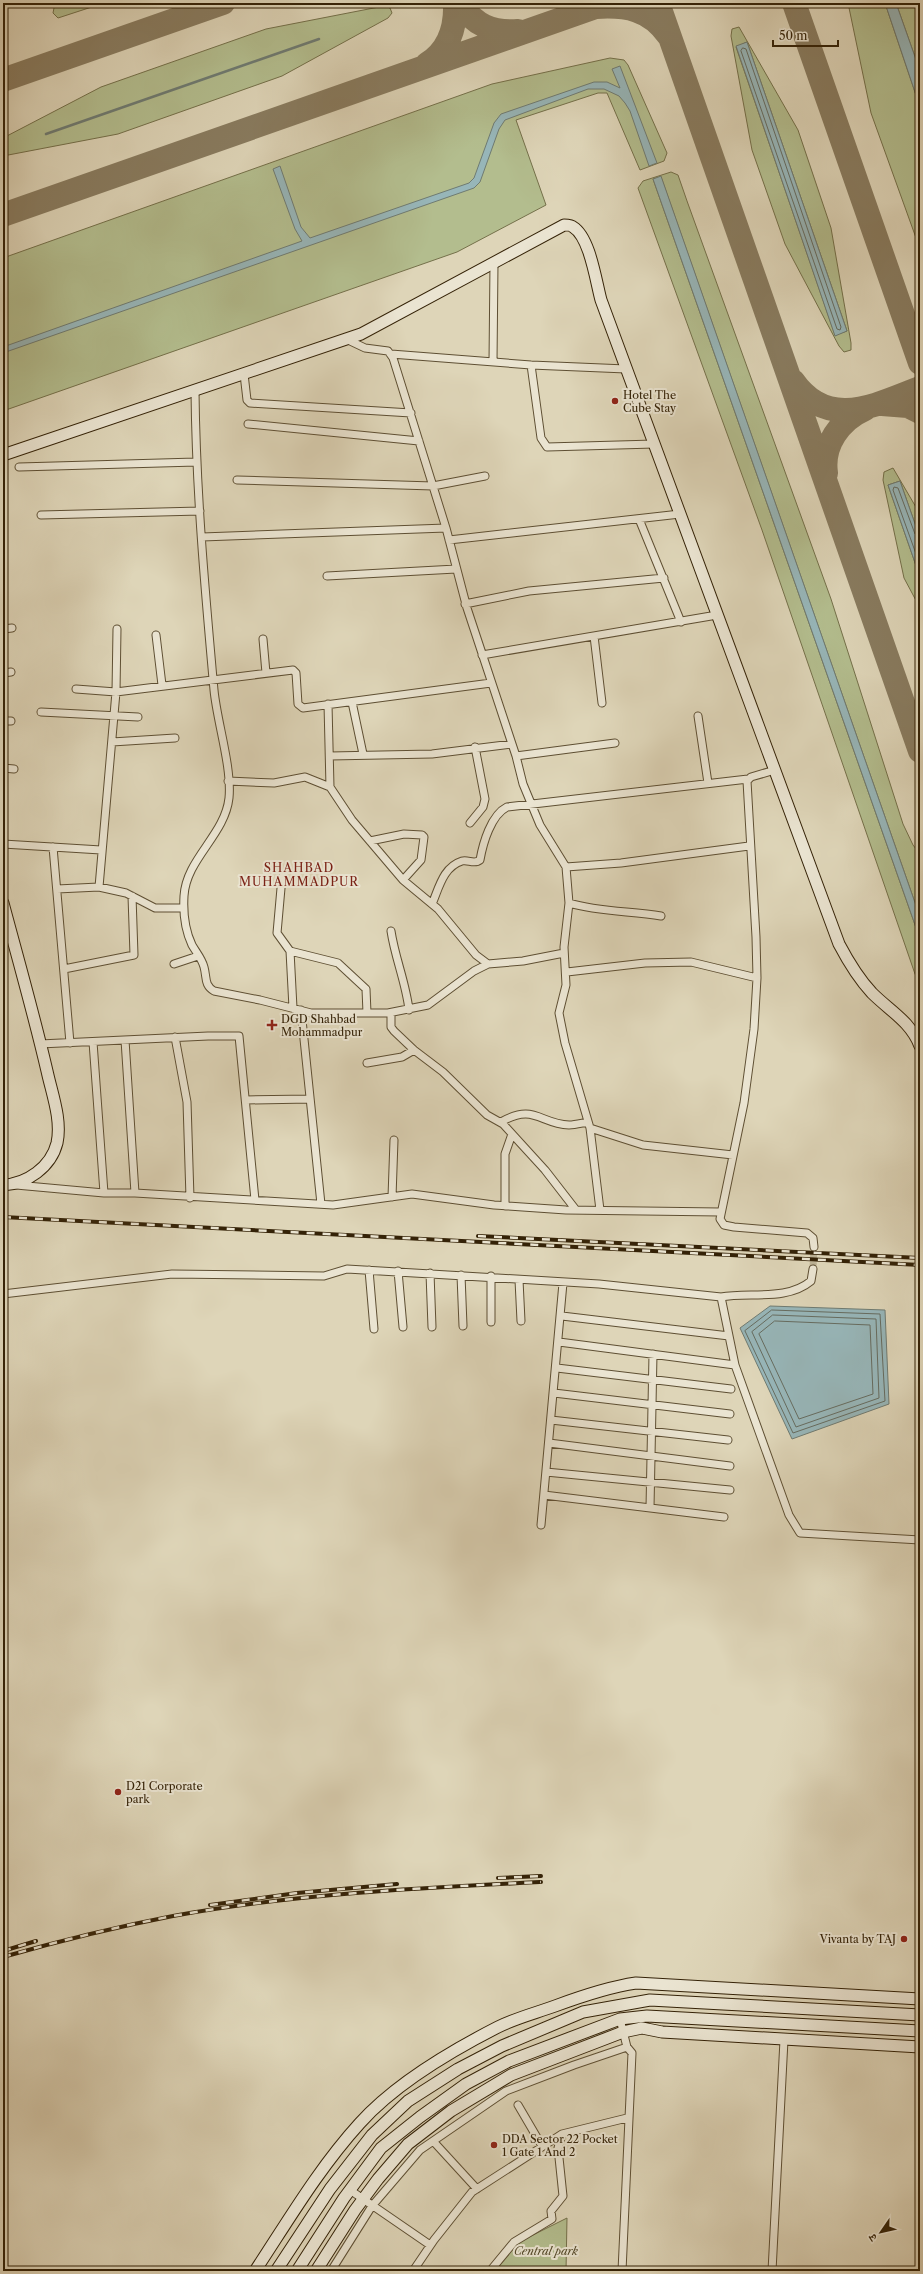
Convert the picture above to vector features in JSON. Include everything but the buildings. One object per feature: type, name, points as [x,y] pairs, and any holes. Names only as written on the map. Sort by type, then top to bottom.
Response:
[{"type":"street","points":[[3,455],[361,334],[564,224],[573,226],[579,233],[590,255],[601,300],[839,944],[854,973],[873,994],[910,1026],[920,1046]]},
{"type":"street","points":[[493,362],[494,263]]},
{"type":"street","points":[[346,339],[365,348],[383,350],[391,354],[531,365],[626,369]]},
{"type":"street","points":[[391,354],[411,413],[446,528],[465,604],[516,756],[531,806],[540,825],[562,856],[566,867],[569,903],[564,953],[567,972],[566,985],[559,1013],[565,1043],[589,1125],[600,1210]]},
{"type":"street","points":[[531,365],[541,438],[547,446],[654,444]]},
{"type":"street","points":[[244,374],[247,400],[250,403],[411,413]]},
{"type":"street","points":[[195,391],[196,462],[213,678],[228,781],[229,798],[222,821],[185,883],[184,908],[186,928],[204,967],[206,983],[214,992],[311,1013],[391,1013],[428,1005],[437,1000],[449,989],[488,964],[523,961],[564,953]]},
{"type":"street","points":[[248,424],[419,441]]},
{"type":"street","points":[[19,467],[196,462]]},
{"type":"street","points":[[237,480],[433,486],[485,476]]},
{"type":"street","points":[[41,515],[200,511]]},
{"type":"street","points":[[449,540],[680,514]]},
{"type":"street","points":[[639,519],[681,622]]},
{"type":"street","points":[[202,537],[446,528]]},
{"type":"street","points":[[328,576],[456,569]]},
{"type":"street","points":[[465,604],[534,591],[664,578]]},
{"type":"street","points":[[482,655],[717,615]]},
{"type":"street","points":[[3,629],[12,628]]},
{"type":"street","points":[[99,887],[101,850],[116,692],[116,629]]},
{"type":"street","points":[[156,636],[162,685]]},
{"type":"street","points":[[594,636],[602,703]]},
{"type":"street","points":[[263,639],[266,673]]},
{"type":"street","points":[[76,690],[116,692],[213,678],[295,670],[299,706],[303,708],[491,683]]},
{"type":"street","points":[[3,673],[11,672]]},
{"type":"street","points":[[352,702],[363,754]]},
{"type":"street","points":[[328,704],[330,787],[347,813],[403,880],[432,904],[476,955],[488,964]]},
{"type":"street","points":[[41,712],[138,717]]},
{"type":"street","points":[[698,716],[708,783]]},
{"type":"street","points":[[3,721],[11,721]]},
{"type":"street","points":[[112,742],[175,738]]},
{"type":"street","points":[[516,756],[615,743]]},
{"type":"street","points":[[330,756],[363,754],[432,754],[512,744]]},
{"type":"street","points":[[470,823],[483,807],[485,798],[475,748]]},
{"type":"street","points":[[3,768],[14,769]]},
{"type":"street","points":[[432,904],[448,870],[461,862],[474,862],[480,860],[489,829],[503,809],[748,779],[775,770]]},
{"type":"street","points":[[228,781],[274,783],[305,777],[330,787]]},
{"type":"street","points":[[748,779],[749,846],[756,978],[753,1035],[744,1102],[720,1212],[720,1219],[724,1225],[734,1227],[807,1233],[813,1238],[814,1247]]},
{"type":"street","points":[[370,841],[404,834],[422,835],[424,837],[420,860],[403,880]]},
{"type":"street","points":[[3,844],[101,850]]},
{"type":"street","points":[[566,867],[620,863],[749,846]]},
{"type":"street","points":[[53,847],[70,1043]]},
{"type":"street","points":[[282,876],[277,933],[290,950],[293,1008]]},
{"type":"street","points":[[57,889],[99,887],[132,896],[155,908],[184,908]]},
{"type":"street","points":[[64,969],[134,955],[132,896]]},
{"type":"street","points":[[3,902],[57,1115],[57,1142],[46,1166],[32,1176],[7,1185]]},
{"type":"street","points":[[569,903],[590,909],[661,916]]},
{"type":"street","points":[[391,931],[394,950],[406,990],[409,1010]]},
{"type":"street","points":[[290,950],[341,965],[366,989],[367,1013]]},
{"type":"street","points":[[174,964],[198,956]]},
{"type":"street","points":[[567,972],[645,963],[691,962],[756,978]]},
{"type":"street","points":[[301,1010],[321,1204]]},
{"type":"street","points":[[391,1013],[392,1028],[414,1050],[443,1072],[487,1115],[500,1122],[545,1170],[576,1210]]},
{"type":"street","points":[[40,1044],[175,1037],[240,1037],[255,1200]]},
{"type":"street","points":[[175,1037],[187,1102],[190,1198]]},
{"type":"street","points":[[124,1040],[135,1193]]},
{"type":"street","points":[[93,1042],[104,1193]]},
{"type":"street","points":[[367,1063],[402,1057],[414,1050]]},
{"type":"street","points":[[246,1100],[310,1099]]},
{"type":"street","points":[[500,1122],[518,1114],[538,1116],[568,1125],[589,1125],[643,1145],[733,1155]]},
{"type":"street","points":[[505,1206],[505,1154],[512,1134]]},
{"type":"street","points":[[392,1197],[394,1140]]},
{"type":"street","points":[[7,1185],[104,1193],[135,1193],[190,1198],[321,1204],[333,1204],[419,1194],[505,1206],[576,1210],[720,1212]]},
{"type":"street","points":[[3,1294],[172,1274],[324,1276],[348,1269],[491,1276],[519,1280],[598,1284],[720,1298],[736,1294],[789,1293],[800,1290],[811,1281],[813,1269]]},
{"type":"street","points":[[370,1270],[374,1329]]},
{"type":"street","points":[[398,1272],[403,1327]]},
{"type":"street","points":[[430,1273],[432,1327]]},
{"type":"street","points":[[461,1275],[463,1326]]},
{"type":"street","points":[[491,1276],[491,1322]]},
{"type":"street","points":[[519,1280],[521,1321]]},
{"type":"street","points":[[541,1524],[562,1316],[561,1283]]},
{"type":"street","points":[[720,1298],[735,1365],[789,1515],[797,1530],[806,1534],[920,1540]]},
{"type":"street","points":[[562,1316],[729,1336]]},
{"type":"street","points":[[559,1342],[735,1365]]},
{"type":"street","points":[[650,1508],[650,1432],[653,1354]]},
{"type":"street","points":[[556,1368],[731,1389]]},
{"type":"street","points":[[554,1394],[730,1414]]},
{"type":"street","points":[[551,1420],[728,1440]]},
{"type":"street","points":[[549,1443],[730,1466]]},
{"type":"street","points":[[546,1472],[651,1484],[730,1490]]},
{"type":"street","points":[[544,1496],[724,1517]]},
{"type":"street","points":[[255,2271],[324,2166],[360,2123],[380,2103],[452,2052],[500,2026],[584,1995],[621,1985],[650,1983],[920,1999]]},
{"type":"street","points":[[584,1995],[589,2011]]},
{"type":"street","points":[[276,2271],[334,2183],[372,2135],[408,2101],[458,2069],[502,2046],[589,2011],[650,2000],[920,2015]]},
{"type":"street","points":[[298,2271],[350,2190],[381,2148],[420,2117],[466,2084],[508,2061],[620,2019],[647,2016],[920,2031]]},
{"type":"street","points":[[620,2019],[627,2047],[632,2053],[627,2118],[622,2271]]},
{"type":"street","points":[[316,2271],[367,2203],[408,2144],[451,2111],[511,2075],[623,2032],[642,2028],[662,2032],[920,2048]]},
{"type":"street","points":[[772,2271],[784,2040]]},
{"type":"street","points":[[331,2271],[367,2203],[414,2154],[506,2092],[574,2065],[627,2047]]},
{"type":"street","points":[[518,2105],[542,2146]]},
{"type":"street","points":[[413,2271],[430,2245],[472,2192],[562,2134],[627,2118]]},
{"type":"street","points":[[490,2271],[514,2242],[552,2220],[551,2211],[562,2196],[558,2148],[562,2134]]},
{"type":"street","points":[[433,2141],[478,2189]]},
{"type":"street","points":[[350,2190],[430,2245]]},
{"type":"green space","points":[[55,3],[104,3],[58,18],[53,13]]},
{"type":"green space","points":[[848,3],[885,3],[920,107],[920,249],[871,113]]},
{"type":"green space","points":[[896,3],[920,3],[920,71]]},
{"type":"green space","points":[[384,6],[390,8],[392,13],[388,18],[282,76],[118,134],[3,156],[3,138],[101,87],[266,29]]},
{"type":"green space","points":[[739,27],[798,130],[831,228],[851,350],[844,352],[839,346],[785,244],[752,150],[731,36],[732,29]],"holes":[[[747,42],[847,331],[835,335],[736,47]]]},
{"type":"green space","points":[[610,58],[624,60],[628,65],[667,153],[664,161],[640,170],[607,93],[598,93],[516,120],[546,205],[457,252],[3,411],[3,258],[492,84]]},
{"type":"green space","points":[[671,172],[678,175],[831,599],[903,824],[913,845],[920,854],[920,917],[661,177],[653,179],[920,939],[920,983],[915,974],[762,530],[638,188],[643,181]]},
{"type":"green space","points":[[893,468],[920,514],[920,538],[900,481],[888,485],[920,577],[920,608],[904,578],[883,480],[884,472]]},
{"type":"green space","name":"Central park","points":[[567,2218],[566,2271],[495,2271],[517,2243]]},
{"type":"water","points":[[885,3],[896,3],[920,71],[920,107]]},
{"type":"water","points":[[747,42],[847,331],[835,336],[736,46]]},
{"type":"water","points":[[620,66],[657,163],[649,166],[630,111],[619,96],[604,89],[588,89],[505,120],[499,129],[480,182],[474,188],[3,353],[3,347],[302,241],[295,229],[273,169],[280,166],[301,227],[310,238],[469,183],[474,178],[494,123],[501,114],[594,82],[607,82],[620,88],[612,69]]},
{"type":"water","points":[[661,176],[920,917],[920,939],[653,179]]},
{"type":"water","points":[[900,481],[920,538],[920,577],[888,485]]},
{"type":"water","points":[[770,1306],[885,1310],[889,1404],[792,1439],[740,1328]]},
{"type":"waterway","points":[[46,134],[319,39]]},
{"type":"taxiway","points":[[3,80],[223,3]]},
{"type":"taxiway","points":[[427,64],[440,52],[449,38],[454,21],[455,3]]},
{"type":"taxiway","points":[[460,3],[471,17],[484,26],[500,31],[518,31]]},
{"type":"taxiway","points":[[3,215],[607,3]]},
{"type":"taxiway","points":[[658,3],[920,751]]},
{"type":"taxiway","points":[[794,3],[920,363]]},
{"type":"taxiway","points":[[596,7],[617,7],[636,10],[653,19],[668,35]]},
{"type":"taxiway","points":[[793,381],[807,396],[821,406],[837,410],[853,410],[869,406],[920,388]]},
{"type":"taxiway","points":[[882,404],[908,406],[920,412]]},
{"type":"taxiway","points":[[826,473],[827,453],[830,443],[848,420],[865,409]]},
{"type":"tunnel","points":[[813,1269],[814,1247]]},
{"type":"railway","points":[[3,1217],[920,1265]]},
{"type":"railway","points":[[478,1236],[920,1258]]},
{"type":"railway","points":[[498,1878],[541,1876]]},
{"type":"railway","points":[[3,1957],[109,1930],[219,1908],[356,1893],[541,1882]]},
{"type":"railway","points":[[210,1905],[297,1893],[397,1884]]},
{"type":"railway","points":[[3,1951],[36,1941]]},
{"type":"place","name":"Hotel The Cube Stay","points":[[615,401]]},
{"type":"place","name":"DGD Shahbad Mohammadpur","points":[[272,1025]]},
{"type":"place","name":"D21 Corporate park","points":[[118,1792]]},
{"type":"place","name":"Vivanta by TAJ","points":[[904,1939]]},
{"type":"place","name":"DDA Sector 22 Pocket 1 Gate 1 And 2","points":[[494,2145]]},
{"type":"district","name":"SHAHBAD MUHAMMADPUR","points":[[299,874]]}]
